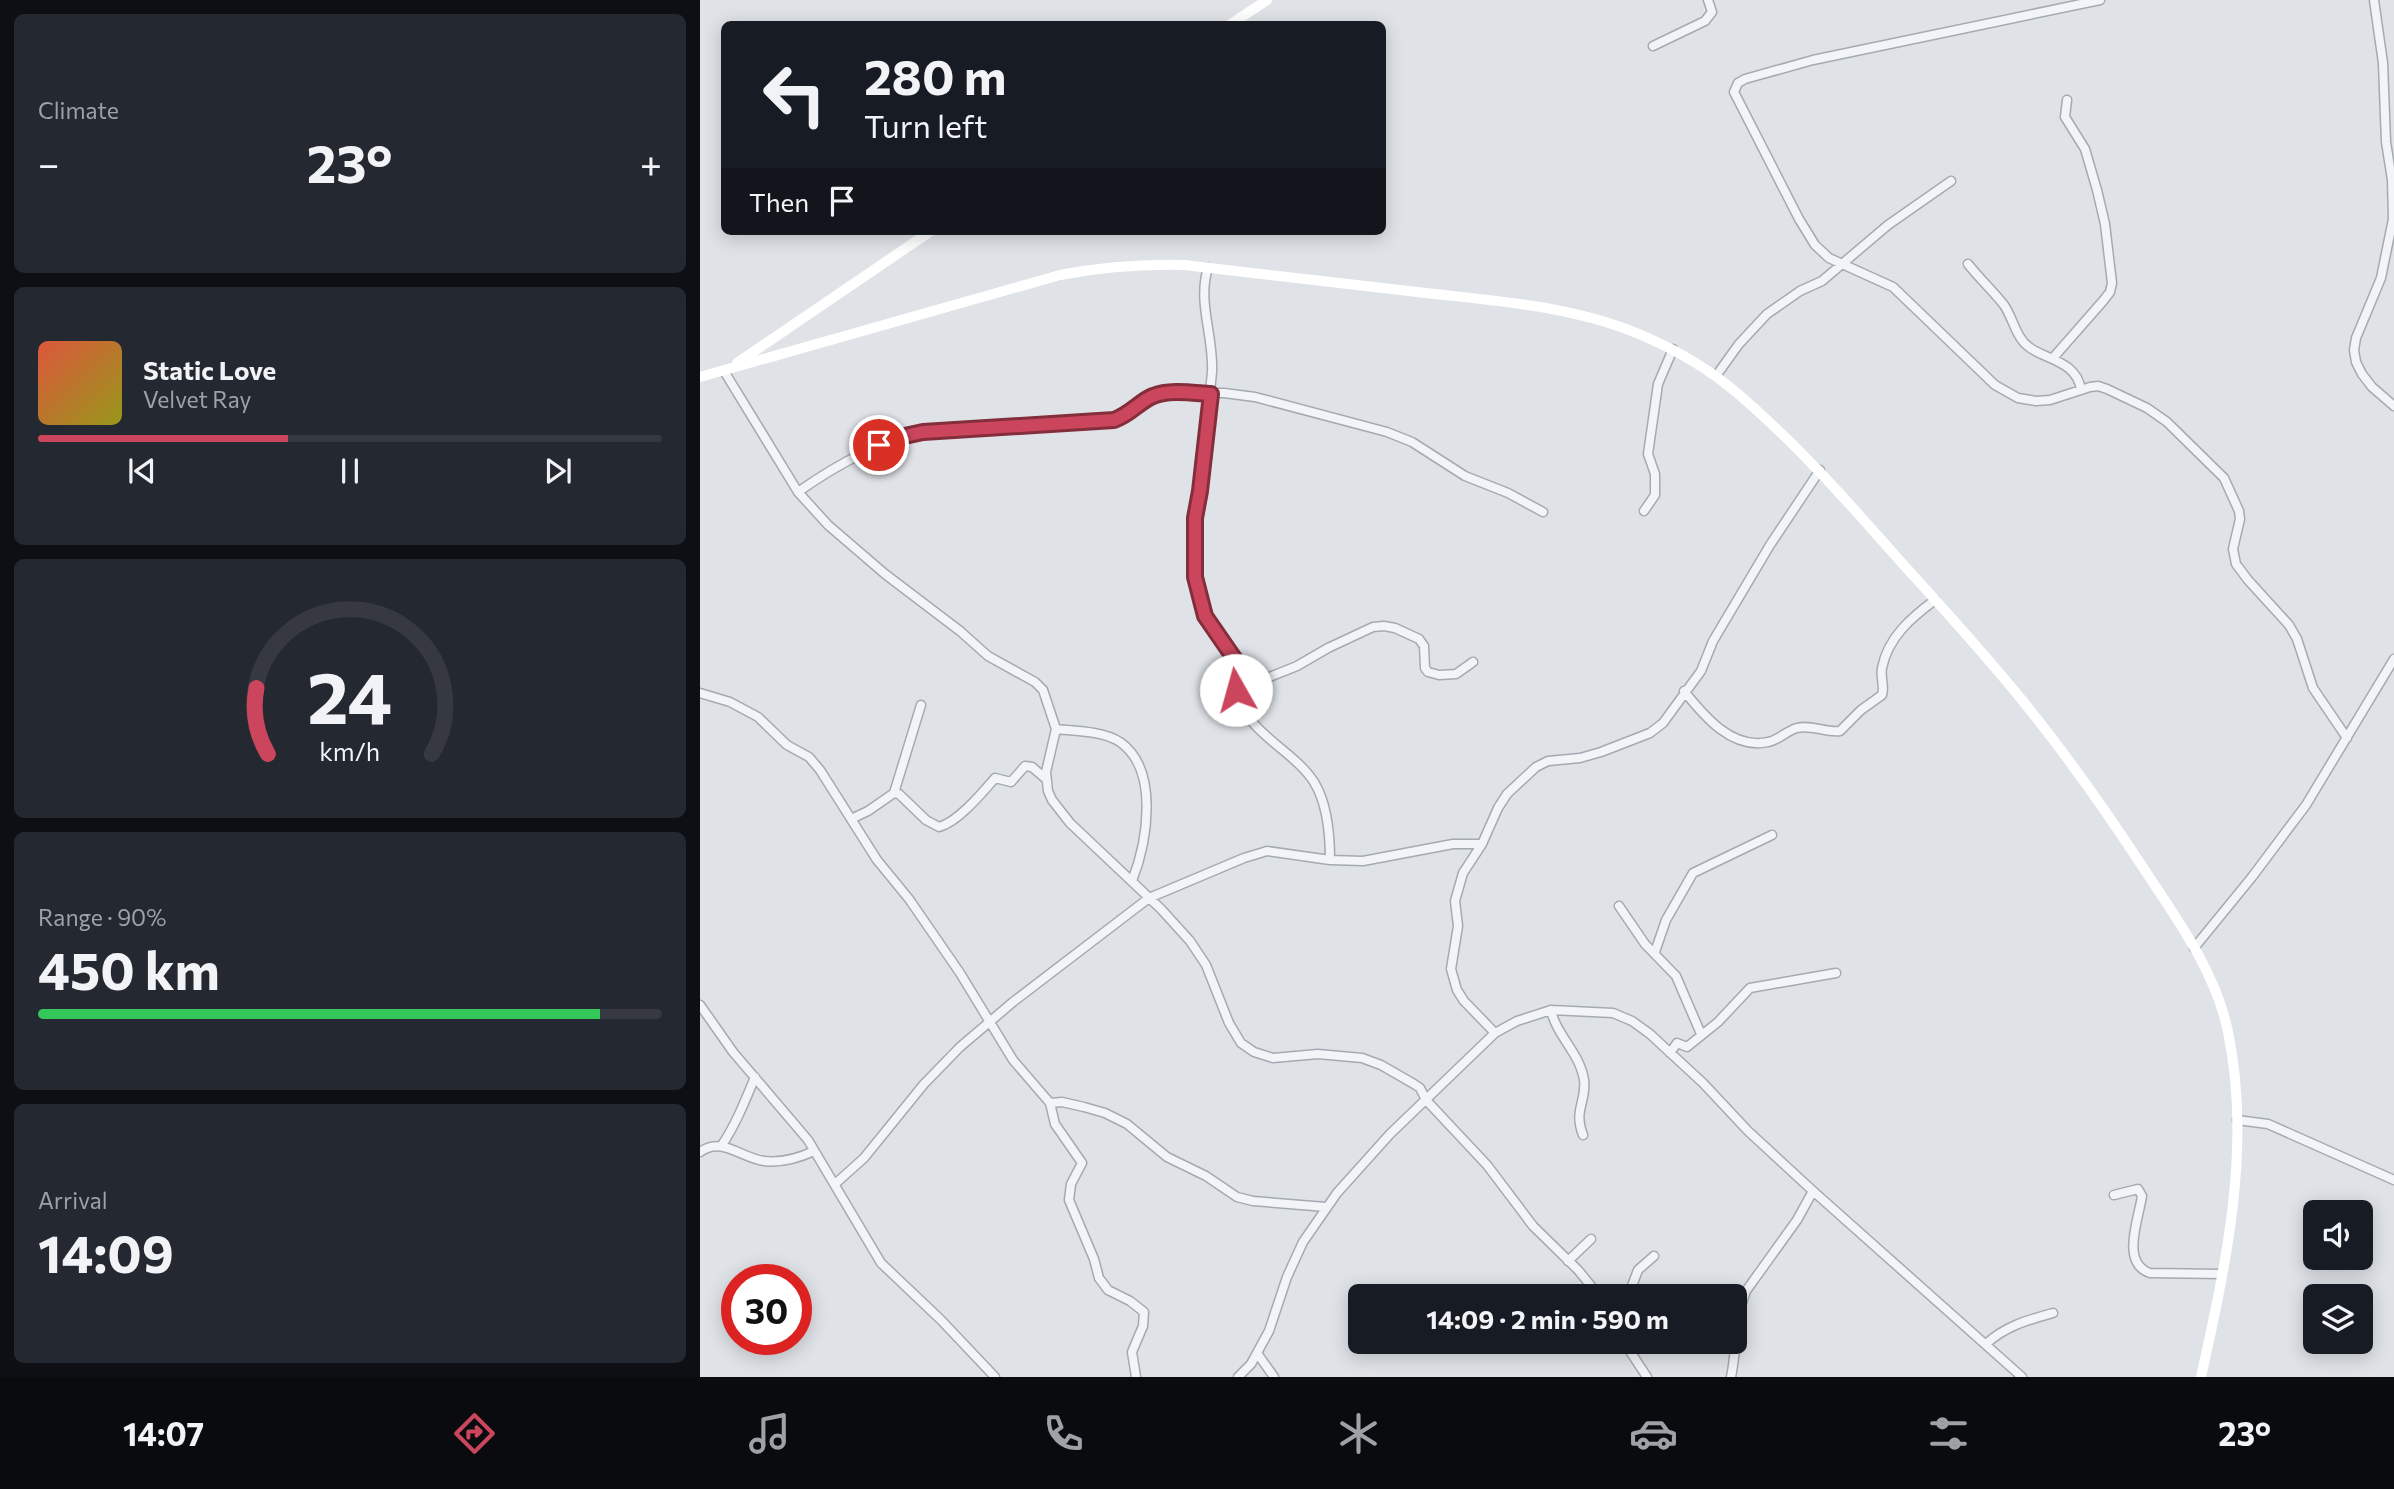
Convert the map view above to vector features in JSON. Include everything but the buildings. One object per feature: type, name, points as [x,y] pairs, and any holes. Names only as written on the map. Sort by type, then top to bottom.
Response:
[{"type":"main road","points":[[1235,21],[1266,0]]},
{"type":"main road","points":[[727,370],[925,235]]},
{"type":"main road","points":[[700,377],[1060,275],[1100,267],[1142,264],[1208,268],[1519,304],[1629,330],[1672,349],[1716,376],[1739,394],[1820,471],[2021,699],[2108,814],[2194,948],[2212,983],[2228,1028],[2234,1072],[2237,1120],[2235,1195],[2201,1377]]},
{"type":"street","points":[[1653,46],[1705,20],[1712,12],[1708,0]]},
{"type":"street","points":[[2100,0],[1813,60],[1745,79],[1738,83],[1734,92],[1799,219],[1815,245],[1829,258],[1893,287],[1995,385],[2018,398],[2050,400],[2098,386],[2147,408],[2175,428],[2224,478],[2239,511],[2240,519],[2233,549],[2236,564],[2289,625],[2297,639],[2313,688],[2347,738]]},
{"type":"street","points":[[2374,0],[2383,63],[2393,219],[2381,278],[2356,338],[2354,350],[2361,374],[2394,406]]},
{"type":"street","points":[[2053,358],[2103,301],[2110,292],[2112,283],[2105,224],[2097,190],[2085,149],[2066,117],[2067,100]]},
{"type":"street","points":[[1716,376],[1758,322],[1787,298],[1822,281],[1888,225],[1951,181]]},
{"type":"street","points":[[1968,264],[2003,304],[2027,346],[2053,358],[2074,374],[2080,382],[2081,390]]},
{"type":"street","points":[[1208,268],[1203,282],[1213,356],[1211,394],[1195,518],[1195,577],[1205,616],[1239,668],[1267,678],[1297,666],[1373,627],[1384,626],[1419,639],[1424,646],[1425,668],[1428,671],[1439,675],[1456,674],[1473,662]]},
{"type":"street","points":[[1644,511],[1655,495],[1655,474],[1648,454],[1658,384],[1672,349]]},
{"type":"street","points":[[727,370],[798,492],[828,525],[884,574],[960,631],[988,656],[1039,685],[1046,695],[1056,729],[1048,756],[1046,779],[1052,800],[1064,816],[1182,931],[1197,950],[1213,979],[1229,1023],[1241,1043],[1259,1054],[1273,1058],[1318,1054],[1362,1058],[1381,1065],[1420,1088],[1426,1100],[1487,1165],[1533,1226],[1588,1284]]},
{"type":"street","points":[[798,492],[842,463],[900,437],[934,431],[1114,420],[1130,413],[1153,396],[1171,393],[1211,394],[1255,397],[1387,432],[1412,442],[1465,476],[1508,493],[1543,512]]},
{"type":"street","points":[[1495,1033],[1464,1001],[1457,990],[1451,969],[1458,926],[1455,901],[1463,873],[1482,844],[1507,794],[1536,767],[1548,761],[1580,758],[1601,752],[1650,733],[1663,723],[1675,710],[1684,691],[1700,671],[1713,641],[1770,545],[1820,471]]},
{"type":"street","points":[[1684,691],[1718,728],[1732,737],[1746,741],[1768,742],[1798,727],[1840,731],[1861,710],[1882,695],[1882,670],[1895,640],[1911,617],[1936,600]]},
{"type":"street","points":[[1234,658],[1236,690],[1246,713],[1304,769],[1316,786],[1323,803],[1330,860]]},
{"type":"street","points":[[2194,948],[2291,826],[2394,659]]},
{"type":"street","points":[[700,693],[730,702],[758,717],[787,744],[808,757],[828,782],[882,867],[909,899],[960,972],[1017,1066],[1051,1103],[1055,1124],[1082,1163],[1068,1193],[1069,1200],[1094,1259],[1099,1278],[1108,1290],[1144,1312],[1143,1326],[1132,1352],[1136,1377]]},
{"type":"street","points":[[851,819],[894,793],[921,705]]},
{"type":"street","points":[[1056,729],[1093,733],[1119,741],[1134,758],[1145,782],[1147,797],[1140,859],[1132,881]]},
{"type":"street","points":[[894,793],[899,794],[926,820],[939,827],[947,825],[995,778],[1011,782],[1025,766],[1032,767],[1046,779]]},
{"type":"street","points":[[1655,952],[1666,920],[1693,873],[1772,835]]},
{"type":"street","points":[[835,1184],[864,1158],[923,1084],[960,1047],[1013,1002],[1149,898],[1266,851],[1330,860],[1363,861],[1453,844],[1482,844]]},
{"type":"street","points":[[1619,906],[1645,944],[1655,952],[1679,982],[1702,1034]]},
{"type":"street","points":[[1670,1052],[1677,1043],[1687,1047],[1718,1022],[1750,988],[1836,974]]},
{"type":"street","points":[[700,1005],[733,1052],[798,1127],[835,1184],[881,1264],[941,1320],[995,1377]]},
{"type":"street","points":[[1551,1010],[1553,1023],[1566,1038],[1584,1082],[1578,1116],[1583,1135]]},
{"type":"street","points":[[1238,1377],[1251,1364],[1269,1331],[1294,1261],[1326,1207],[1390,1134],[1495,1033],[1517,1021],[1551,1010],[1613,1013],[1643,1028],[1813,1191],[2022,1377]]},
{"type":"street","points":[[722,1145],[738,1120],[755,1077]]},
{"type":"street","points":[[1051,1103],[1062,1102],[1084,1107],[1105,1113],[1127,1124],[1167,1157],[1237,1197],[1253,1201],[1326,1207]]},
{"type":"street","points":[[2237,1120],[2268,1124],[2394,1180]]},
{"type":"street","points":[[700,1152],[709,1146],[722,1145],[762,1161],[788,1159],[814,1151]]},
{"type":"street","points":[[2114,1195],[2138,1189],[2141,1192],[2133,1240],[2137,1264],[2144,1270],[2150,1273],[2222,1273]]},
{"type":"street","points":[[1731,1377],[1736,1328],[1746,1291],[1797,1220],[1813,1191]]},
{"type":"street","points":[[1568,1261],[1591,1239]]},
{"type":"street","points":[[1633,1284],[1638,1270],[1654,1256]]},
{"type":"street","points":[[1986,1344],[2014,1325],[2053,1313]]},
{"type":"street","points":[[1257,1353],[1274,1377]]},
{"type":"street","points":[[1632,1354],[1647,1377]]},
{"type":"route","points":[[879,445],[923,432],[1114,420],[1130,413],[1153,396],[1171,393],[1211,394],[1195,518],[1195,577],[1205,616],[1234,658],[1236,690]]}]
